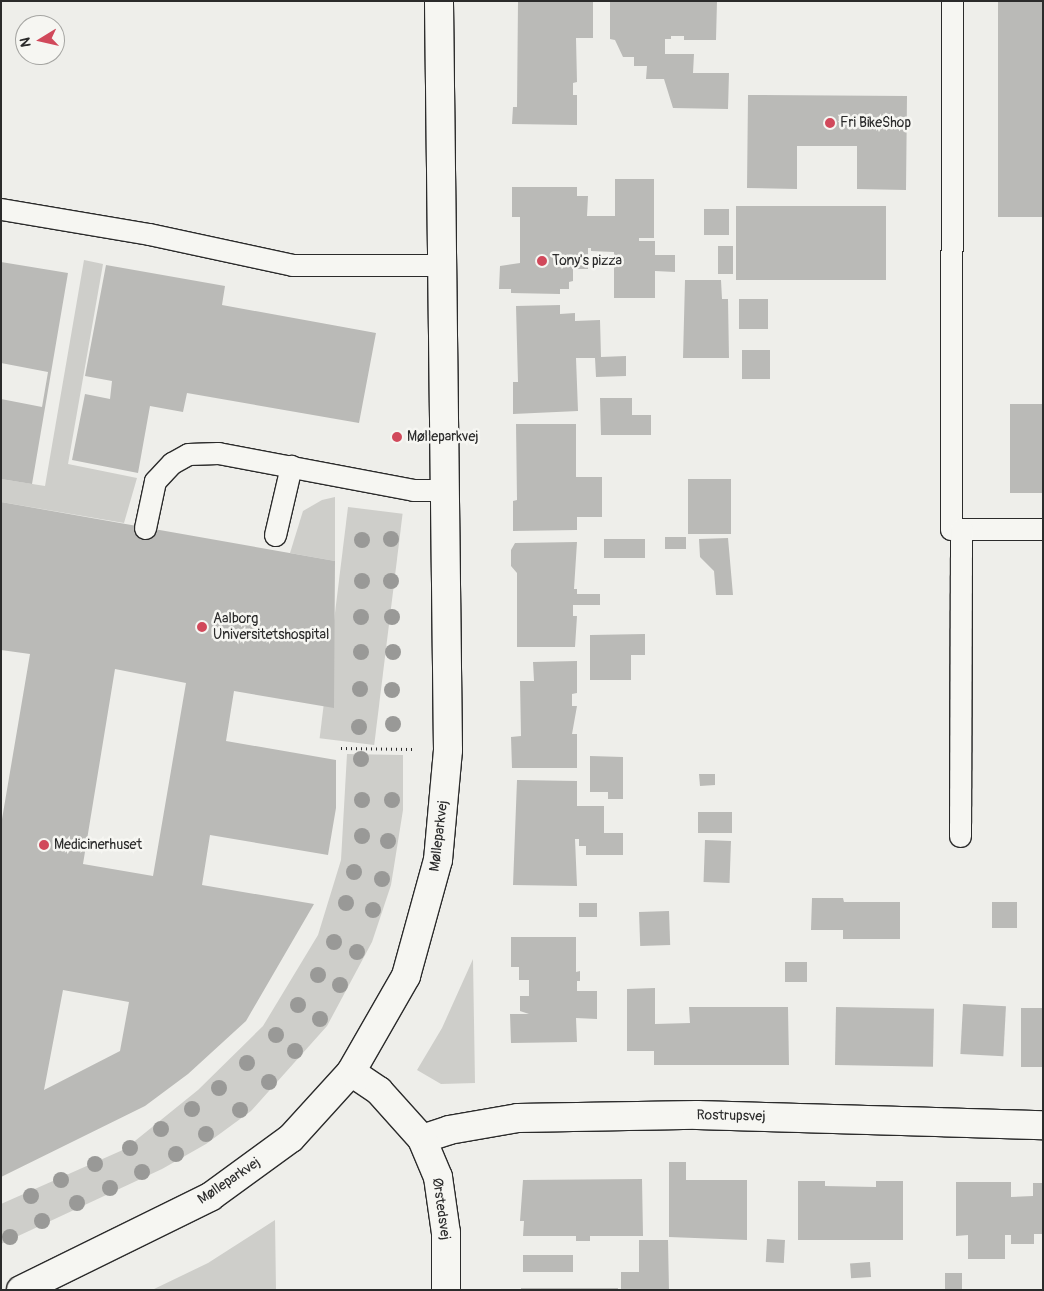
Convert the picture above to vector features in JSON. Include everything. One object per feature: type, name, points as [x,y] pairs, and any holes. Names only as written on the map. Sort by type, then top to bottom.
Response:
[{"type":"street","name":"Mølleparkvej","points":[[21,1290],[210,1197],[291,1138],[351,1072],[406,976],[438,860],[448,750],[439,1]]},
{"type":"street","name":"Ørstedsvej","points":[[351,1072],[379,1091],[422,1139],[438,1177],[446,1233],[446,1290]]},
{"type":"street","name":"Rostrupsvej","points":[[422,1139],[449,1130],[518,1118],[697,1115],[1043,1125]]},
{"type":"lane","points":[[952,1],[951,529],[1043,529]]},
{"type":"lane","points":[[1,209],[149,234],[292,265],[441,266]]},
{"type":"lane","points":[[145,528],[155,481],[172,463],[188,454],[218,453],[414,490],[446,490]]},
{"type":"lane","points":[[275,535],[291,466]]},
{"type":"lane","points":[[960,836],[962,529]]},
{"type":"path","points":[[341,748],[448,750]]},
{"type":"shaded area","points":[[84,260],[103,264],[68,464],[137,478],[124,523],[1,502],[1,479],[45,486]]},
{"type":"shaded area","points":[[335,497],[335,561],[290,553],[303,511],[322,500]]},
{"type":"shaded area","points":[[348,507],[403,514],[374,745],[320,738]]},
{"type":"shaded area","points":[[347,754],[403,755],[403,810],[391,885],[372,942],[327,1026],[251,1111],[206,1144],[162,1169],[1,1244],[1,1204],[125,1149],[198,1090],[263,1026],[318,935],[341,860]]},
{"type":"shaded area","points":[[473,959],[475,1083],[441,1084],[417,1070],[442,1028]]},
{"type":"shaded area","points":[[275,1220],[276,1290],[152,1290],[208,1263]]},
{"type":"building","points":[[518,1],[593,1],[593,38],[576,38],[577,82],[573,83],[573,95],[577,95],[577,125],[512,124],[513,107],[517,107]]},
{"type":"building","points":[[610,1],[717,1],[716,40],[684,40],[684,36],[671,36],[671,39],[665,39],[665,54],[694,54],[693,73],[729,73],[728,109],[673,108],[664,79],[646,79],[647,66],[634,66],[634,57],[623,57],[615,40],[610,39]]},
{"type":"building","points":[[998,1],[1043,1],[1043,217],[998,217]]},
{"type":"building","points":[[748,95],[907,96],[906,190],[857,189],[857,146],[797,146],[797,189],[747,188]]},
{"type":"building","points":[[615,179],[654,179],[654,238],[639,238],[639,241],[655,241],[655,255],[675,255],[675,272],[655,271],[655,298],[614,298],[614,252],[591,251],[591,248],[588,248],[588,269],[573,269],[573,281],[569,282],[569,289],[560,289],[560,294],[511,293],[511,289],[499,289],[500,266],[520,263],[520,217],[512,217],[512,187],[577,187],[577,196],[588,196],[587,216],[615,216]]},
{"type":"building","points":[[736,206],[886,206],[886,280],[736,280]]},
{"type":"building","points":[[704,209],[729,209],[729,235],[704,235]]},
{"type":"building","points":[[718,246],[733,246],[733,274],[718,274]]},
{"type":"building","points":[[1,262],[68,273],[32,484],[1,479],[1,399],[42,407],[48,372],[1,363]]},
{"type":"building","points":[[106,265],[225,286],[222,305],[376,333],[359,423],[187,393],[183,412],[150,406],[138,473],[72,460],[85,394],[110,399],[112,381],[85,376]]},
{"type":"building","points":[[685,280],[721,280],[722,299],[728,299],[729,358],[683,358]]},
{"type":"building","points":[[739,299],[768,299],[768,329],[739,329]]},
{"type":"building","points":[[560,305],[560,314],[575,313],[575,321],[600,320],[601,357],[626,356],[626,376],[596,377],[595,358],[576,358],[578,411],[513,414],[513,382],[518,382],[516,306]]},
{"type":"building","points":[[742,350],[770,350],[770,379],[742,379]]},
{"type":"building","points":[[600,398],[632,398],[632,415],[651,415],[651,435],[601,435]]},
{"type":"building","points":[[1010,404],[1043,404],[1043,493],[1010,493]]},
{"type":"building","points":[[516,424],[576,424],[576,477],[602,477],[602,517],[577,517],[577,530],[513,531],[513,501],[517,500]]},
{"type":"building","points":[[688,479],[731,479],[731,534],[688,534]]},
{"type":"building","name":"Medicinerhuset","points":[[1,502],[335,561],[334,708],[234,691],[226,741],[336,760],[336,808],[328,855],[210,835],[202,885],[314,904],[246,1021],[188,1074],[145,1106],[1,1177],[1,825],[30,654],[1,650]],"holes":[[[115,669],[186,683],[153,876],[83,864]],[[63,990],[129,1002],[120,1051],[44,1090]]]},
{"type":"building","points":[[665,537],[686,537],[686,549],[665,549]]},
{"type":"building","points":[[728,538],[733,595],[716,595],[714,571],[700,557],[699,539]]},
{"type":"building","points":[[604,539],[645,539],[645,558],[604,558]]},
{"type":"building","points":[[577,542],[574,589],[577,589],[577,594],[600,594],[600,605],[573,605],[573,616],[577,616],[575,647],[517,647],[517,573],[511,566],[511,550],[515,543]]},
{"type":"building","points":[[645,634],[645,655],[631,655],[631,680],[590,680],[590,635]]},
{"type":"building","points":[[577,661],[577,693],[572,694],[572,706],[577,706],[572,734],[577,734],[577,768],[512,768],[511,737],[521,736],[520,681],[534,681],[533,662]]},
{"type":"building","points":[[590,756],[623,757],[623,799],[608,799],[608,792],[590,792]]},
{"type":"building","points":[[699,774],[715,774],[715,785],[700,786]]},
{"type":"building","points":[[517,780],[577,781],[577,806],[604,806],[604,833],[623,833],[623,855],[586,855],[586,846],[579,846],[579,839],[575,839],[577,886],[513,885]]},
{"type":"building","points":[[698,812],[732,812],[732,833],[698,833]]},
{"type":"building","points":[[705,840],[731,841],[730,883],[704,882]]},
{"type":"building","points":[[812,898],[843,898],[844,902],[900,902],[900,939],[843,939],[843,930],[811,930]]},
{"type":"building","points":[[992,902],[1017,902],[1017,928],[992,928]]},
{"type":"building","points":[[579,903],[597,903],[597,917],[579,917]]},
{"type":"building","points":[[669,911],[670,945],[640,946],[639,912]]},
{"type":"building","points":[[511,937],[576,937],[576,972],[580,971],[577,991],[597,991],[597,1019],[576,1018],[577,1042],[511,1043],[510,1014],[529,1014],[520,1011],[520,996],[529,996],[529,980],[519,980],[519,967],[511,967]]},
{"type":"building","points":[[785,962],[807,962],[807,982],[785,982]]},
{"type":"building","points":[[655,988],[655,1024],[690,1023],[689,1007],[788,1007],[789,1065],[654,1065],[654,1051],[627,1051],[627,989]]},
{"type":"building","points":[[963,1004],[1006,1006],[1003,1056],[960,1054]]},
{"type":"building","points":[[836,1007],[934,1009],[933,1067],[835,1065]]},
{"type":"building","points":[[1021,1008],[1043,1008],[1043,1067],[1021,1067]]},
{"type":"building","points":[[669,1162],[686,1162],[686,1180],[747,1180],[747,1240],[669,1237]]},
{"type":"building","points":[[642,1179],[643,1236],[590,1236],[590,1241],[576,1241],[576,1236],[523,1236],[524,1221],[520,1221],[523,1180]]},
{"type":"building","points":[[798,1181],[825,1181],[825,1186],[876,1187],[876,1181],[903,1181],[903,1240],[798,1240]]},
{"type":"building","points":[[956,1182],[1011,1182],[1011,1197],[1033,1196],[1033,1183],[1043,1183],[1043,1234],[1034,1234],[1034,1244],[1011,1244],[1011,1235],[1005,1235],[1005,1259],[968,1259],[968,1235],[956,1236]]},
{"type":"building","points":[[767,1239],[785,1240],[784,1263],[766,1262]]},
{"type":"building","points":[[639,1240],[668,1240],[669,1290],[621,1290],[621,1272],[639,1272]]},
{"type":"building","points":[[523,1255],[573,1255],[573,1272],[523,1272]]},
{"type":"building","points":[[870,1262],[871,1277],[851,1278],[850,1263]]},
{"type":"building","points":[[945,1273],[962,1273],[962,1290],[945,1290]]},
{"type":"building","points":[[521,1288],[618,1288],[618,1290],[521,1290]]},
{"type":"place","name":"Fri BikeShop","points":[[830,123]]},
{"type":"place","name":"Tony's pizza","points":[[542,261]]},
{"type":"place","name":"Mølleparkvej","points":[[397,437]]},
{"type":"place","name":"Aalborg Universitetshospital","points":[[202,627]]},
{"type":"place","name":"Medicinerhuset","points":[[44,845]]}]
